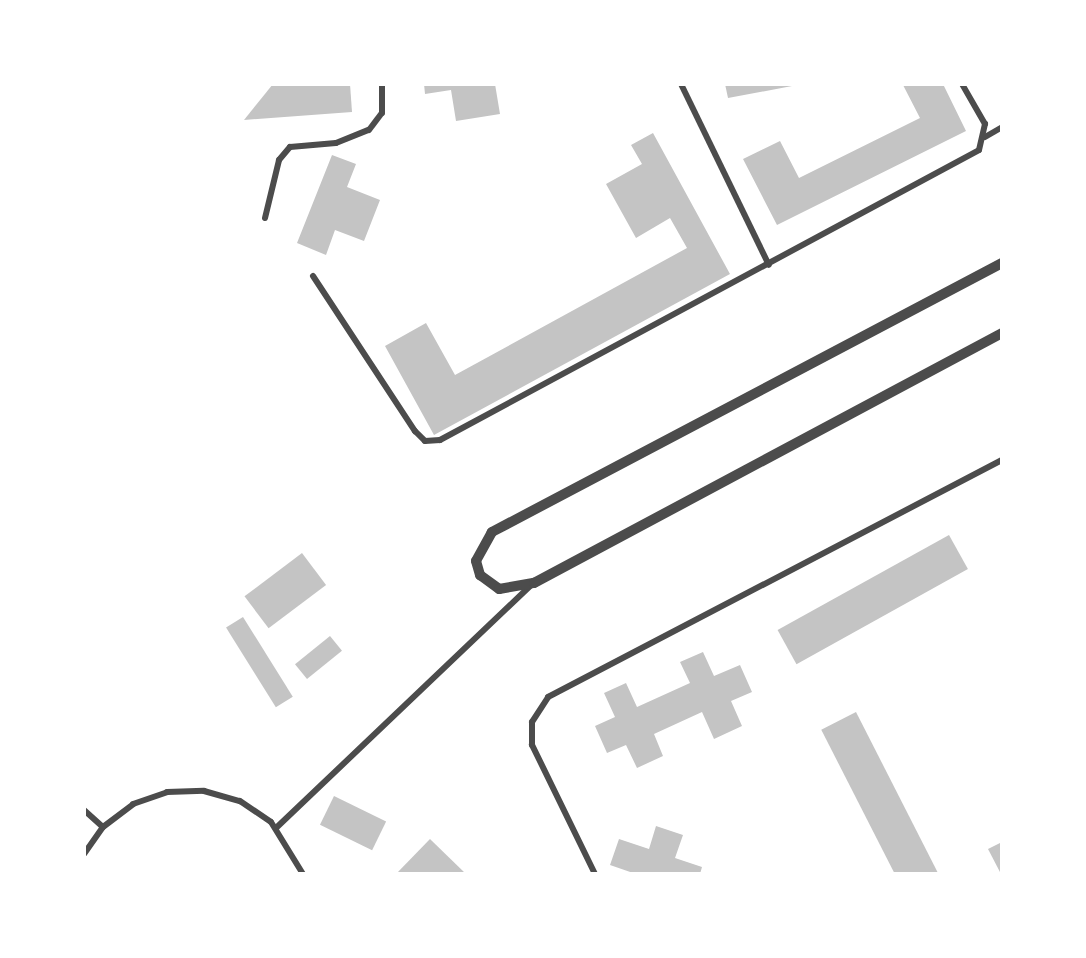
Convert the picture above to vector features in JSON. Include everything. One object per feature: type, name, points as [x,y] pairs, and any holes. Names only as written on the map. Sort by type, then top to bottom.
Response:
[{"type":"street","points":[[265,218],[279,160],[290,147],[336,143],[369,130],[382,113],[382,84]]},
{"type":"street","points":[[681,84],[769,265]]},
{"type":"street","points":[[313,276],[425,441],[454,434],[979,150],[985,137],[985,124],[962,84]]},
{"type":"street","points":[[985,137],[1002,127]]},
{"type":"street","points":[[534,583],[499,589],[480,575],[476,561],[492,532],[1002,263]]},
{"type":"street","points":[[276,828],[534,583],[1002,333]]},
{"type":"street","points":[[595,874],[532,744],[532,722],[548,697],[1002,460]]},
{"type":"street","points":[[84,854],[103,827],[132,804],[186,790],[240,801],[276,828],[303,874]]},
{"type":"street","points":[[84,810],[103,827]]},
{"type":"building","points":[[273,84],[350,84],[352,112],[244,120]]},
{"type":"building","points":[[424,84],[495,84],[500,114],[456,121],[451,90],[425,94]]},
{"type":"building","points":[[725,84],[792,84],[792,86],[728,98]]},
{"type":"building","points":[[943,84],[966,131],[777,225],[743,159],[780,141],[799,178],[920,118],[903,85]]},
{"type":"building","points":[[653,133],[730,274],[434,435],[385,346],[426,323],[455,375],[687,248],[670,218],[636,238],[606,184],[642,164],[631,145]]},
{"type":"building","points":[[332,155],[356,164],[347,187],[380,200],[364,241],[335,230],[326,255],[297,243]]},
{"type":"building","points":[[949,535],[968,569],[796,664],[778,630]]},
{"type":"building","points":[[302,553],[326,585],[269,628],[244,596]]},
{"type":"building","points":[[243,617],[293,697],[276,707],[226,628]]},
{"type":"building","points":[[330,636],[342,651],[307,679],[295,664]]},
{"type":"building","points":[[703,652],[714,676],[740,665],[752,692],[731,701],[742,726],[714,739],[702,712],[654,734],[663,756],[637,768],[626,745],[607,753],[595,726],[615,717],[604,693],[626,683],[637,707],[690,683],[680,662]]},
{"type":"building","points":[[856,712],[939,874],[895,874],[821,730]]},
{"type":"building","points":[[334,796],[386,821],[372,850],[320,825]]},
{"type":"building","points":[[656,826],[683,835],[675,858],[702,867],[700,874],[636,874],[610,865],[619,839],[649,849]]},
{"type":"building","points":[[430,839],[466,874],[396,874]]},
{"type":"building","points":[[1002,842],[1002,874],[1001,874],[988,849]]}]
